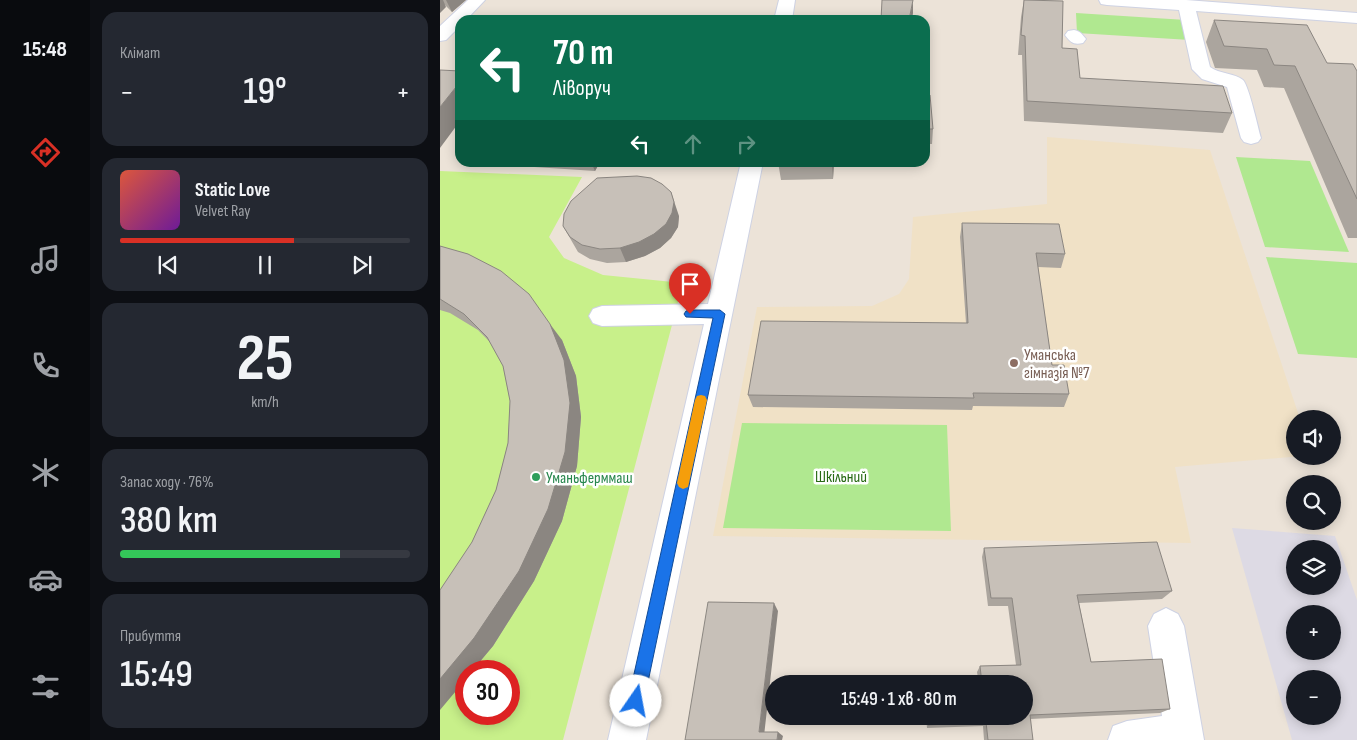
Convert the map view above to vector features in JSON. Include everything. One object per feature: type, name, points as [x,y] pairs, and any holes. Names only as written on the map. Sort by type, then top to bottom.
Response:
[{"type":"street","points":[[462,15],[477,0]]},
{"type":"street","points":[[784,15],[787,0]]},
{"type":"street","points":[[1108,0],[1357,18]]},
{"type":"street","points":[[1186,6],[1201,69],[1206,74],[1216,78],[1228,79],[1236,84],[1252,138]]},
{"type":"street","points":[[440,36],[455,21]]},
{"type":"street","points":[[628,740],[751,167]]},
{"type":"street","points":[[602,316],[720,314]]},
{"type":"street","points":[[1128,740],[1185,737],[1166,626]]},
{"type":"shaded area","name":"Уманська гімназія №7","points":[[1047,137],[1210,150],[1297,410],[1286,410],[1286,457],[1175,467],[1191,543],[713,536],[757,307],[872,306],[899,294],[909,279],[913,217],[1047,204]]},
{"type":"shaded area","points":[[1232,528],[1335,536],[1336,540],[1286,540],[1286,595],[1341,595],[1341,553],[1357,600],[1357,740],[1292,740],[1288,725],[1341,725],[1341,670],[1286,670],[1286,719]]},
{"type":"green space","points":[[1076,13],[1186,20],[1190,40],[1077,33]]},
{"type":"green space","points":[[1236,157],[1310,161],[1349,252],[1265,247]]},
{"type":"green space","name":"Уманьферммаш","points":[[440,171],[582,177],[549,237],[564,258],[603,275],[683,283],[563,740],[440,740]]},
{"type":"green space","points":[[1266,257],[1357,263],[1357,358],[1298,354]]},
{"type":"green space","name":"Шкільний","points":[[742,423],[947,425],[951,531],[723,528]]},
{"type":"building","points":[[882,0],[913,0],[910,15],[881,15]]},
{"type":"building","points":[[1024,0],[1063,1],[1062,48],[1077,49],[1080,78],[1223,86],[1232,113],[1027,101],[1025,36],[1021,35]]},
{"type":"building","points":[[1214,20],[1307,25],[1327,63],[1353,64],[1357,71],[1357,199],[1295,66],[1274,65],[1267,49],[1224,46]]},
{"type":"building","points":[[440,70],[455,71],[455,88],[440,107]]},
{"type":"building","points":[[930,95],[933,129],[930,129]]},
{"type":"building","points":[[637,176],[651,178],[671,192],[674,202],[672,213],[666,224],[654,234],[639,242],[620,248],[600,249],[582,245],[570,237],[563,226],[564,214],[571,201],[597,178]]},
{"type":"building","points":[[962,223],[1059,224],[1065,254],[1036,253],[1052,365],[1064,365],[1069,394],[973,393],[974,398],[748,395],[761,321],[968,323]]},
{"type":"building","points":[[440,246],[468,254],[501,271],[529,294],[550,324],[564,360],[570,403],[565,452],[548,509],[519,571],[474,638],[440,679],[440,590],[472,542],[496,490],[508,443],[510,401],[503,366],[487,337],[464,314],[440,299]]},
{"type":"building","points":[[1157,542],[1172,591],[1077,595],[1091,662],[1162,659],[1170,709],[1033,715],[1033,675],[981,675],[980,666],[1021,665],[1012,598],[991,598],[984,548]]},
{"type":"building","points":[[708,602],[774,603],[759,732],[778,732],[777,740],[685,740]]},
{"type":"building","points":[[986,725],[1031,725],[1033,740],[988,740]]},
{"type":"slow traffic","points":[[683,483],[701,400]]},
{"type":"place","name":"Уманська гімназія №7","points":[[1014,363]]},
{"type":"place","name":"Уманьферммаш","points":[[536,477]]},
{"type":"route","points":[[636,701],[720,314],[690,314]]}]
